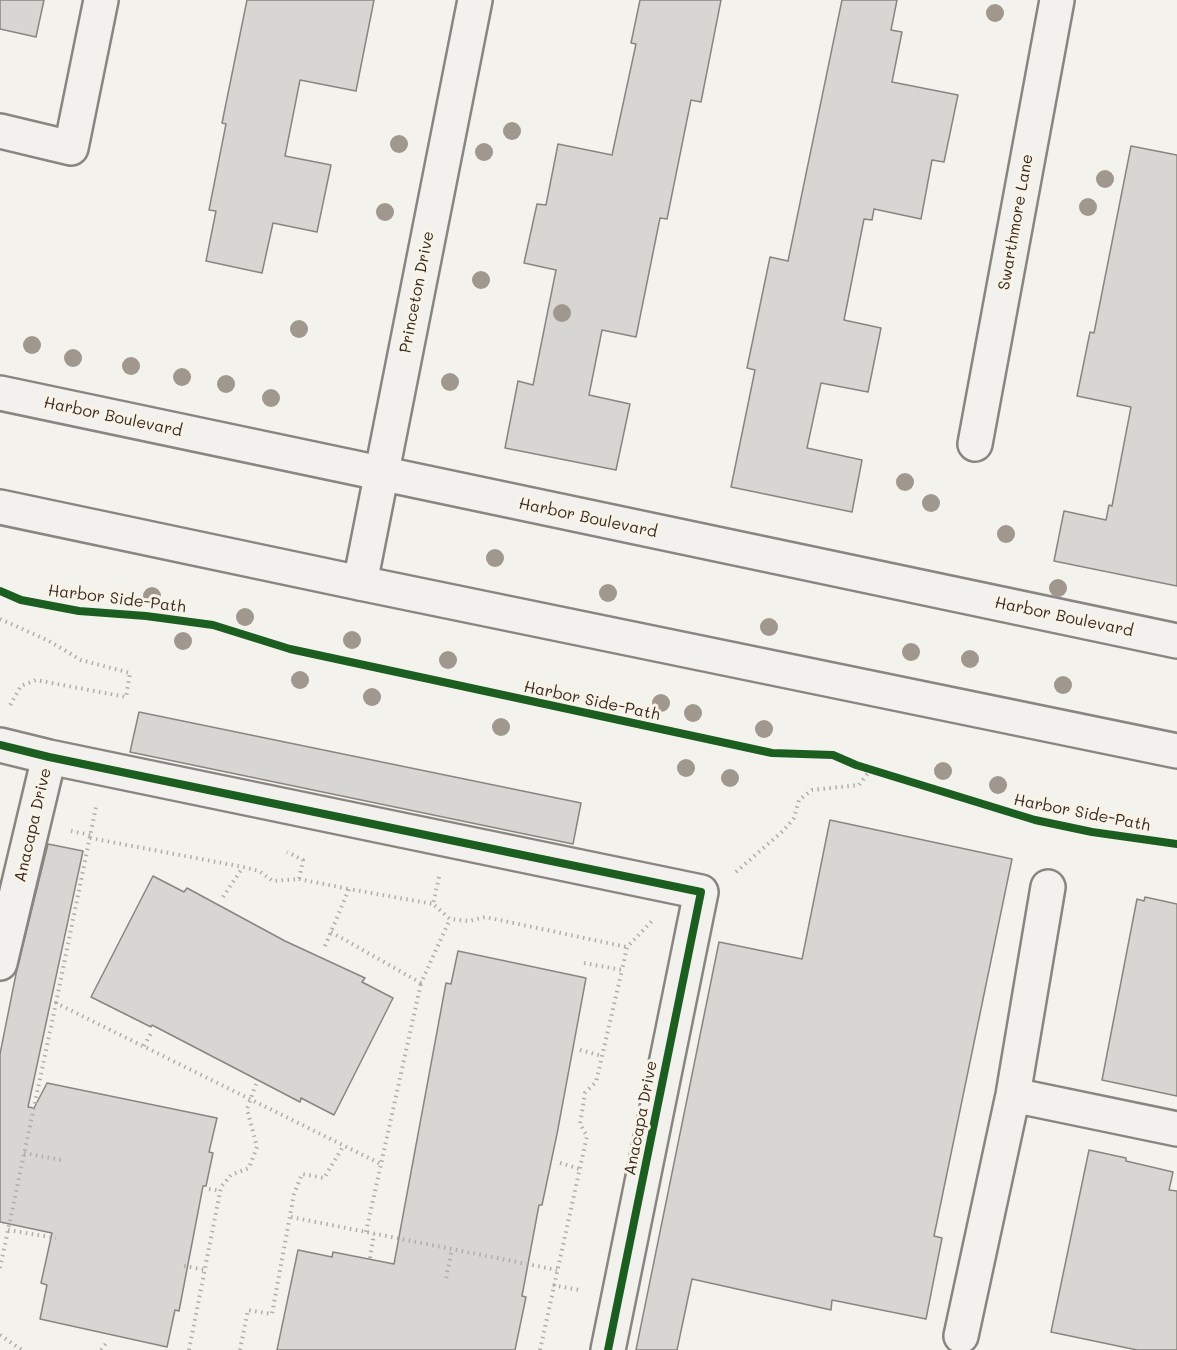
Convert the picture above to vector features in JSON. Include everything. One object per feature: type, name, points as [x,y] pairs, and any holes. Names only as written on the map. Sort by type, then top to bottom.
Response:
[{"type":"street","points":[[0,131],[71,148],[101,0]]},
{"type":"street","name":"Princeton Drive","points":[[360,583],[475,0]]},
{"type":"street","name":"Swarthmore Lane","points":[[975,444],[1057,0]]},
{"type":"street","name":"Harbor Boulevard","points":[[0,393],[1177,641]]},
{"type":"street","points":[[0,507],[1177,751]]},
{"type":"street","points":[[1,745],[49,758],[701,892]]},
{"type":"street","name":"Anacapa Drive","points":[[0,963],[49,758]]},
{"type":"street","points":[[961,1336],[1013,1095],[1048,887]]},
{"type":"street","name":"Anacapa Drive","points":[[608,1350],[701,892]]},
{"type":"street","points":[[1013,1095],[1177,1129]]},
{"type":"path","points":[[0,620],[42,637],[81,660],[130,673],[126,697],[36,680],[21,686],[10,704],[1,745]]},
{"type":"path","points":[[540,1350],[586,1136],[580,1124],[585,1093],[596,1082],[627,947],[654,920],[740,870],[784,830],[794,818],[799,800],[812,790],[859,785],[867,768],[881,772]]},
{"type":"path","points":[[0,1265],[97,803]]},
{"type":"path","points":[[90,838],[243,867],[259,871],[273,881],[299,879],[433,904],[450,919],[469,921],[485,917],[627,947]]},
{"type":"path","points":[[287,852],[303,860],[299,879]]},
{"type":"path","points":[[223,897],[243,867]]},
{"type":"path","points":[[433,904],[440,869]]},
{"type":"path","points":[[325,946],[349,889]]},
{"type":"path","points":[[366,1232],[421,983],[450,919]]},
{"type":"path","points":[[331,932],[421,983]]},
{"type":"path","points":[[584,963],[622,970]]},
{"type":"path","points":[[56,1003],[250,1097],[381,1164]]},
{"type":"path","points":[[144,1046],[151,1033]]},
{"type":"path","points":[[580,1050],[602,1056]]},
{"type":"path","points":[[189,1350],[220,1191],[231,1175],[249,1168],[257,1147],[247,1109],[256,1084]]},
{"type":"path","points":[[240,1350],[248,1310],[272,1314],[294,1194],[302,1174],[324,1179],[344,1145]]},
{"type":"path","points":[[24,1153],[61,1160]]},
{"type":"path","points":[[560,1163],[580,1169]]},
{"type":"path","points":[[209,1189],[220,1191]]},
{"type":"path","points":[[291,1217],[557,1270]]},
{"type":"path","points":[[8,1230],[56,1238]]},
{"type":"path","points":[[370,1258],[374,1234]]},
{"type":"path","points":[[446,1278],[452,1249]]},
{"type":"path","points":[[184,1266],[206,1270]]},
{"type":"path","points":[[554,1285],[585,1291]]},
{"type":"path","points":[[0,1335],[22,1350]]},
{"type":"path","points":[[101,1350],[108,1341]]},
{"type":"building","points":[[0,0],[44,0],[36,37],[0,29]]},
{"type":"building","points":[[247,0],[374,0],[356,91],[300,80],[285,156],[331,165],[317,232],[273,223],[262,273],[206,261],[216,211],[209,210],[226,124],[222,123]]},
{"type":"building","points":[[640,0],[721,0],[701,102],[691,100],[667,219],[660,218],[636,337],[602,330],[589,395],[630,404],[616,470],[505,448],[518,381],[533,385],[556,270],[524,263],[537,204],[546,205],[558,144],[612,155],[636,44],[631,43]]},
{"type":"building","points":[[842,0],[897,0],[891,30],[902,32],[892,82],[958,95],[944,162],[932,160],[921,219],[874,209],[872,220],[864,219],[844,320],[881,328],[868,392],[821,383],[807,448],[862,460],[852,512],[731,487],[755,370],[747,368],[770,257],[788,261]]},
{"type":"building","points":[[1131,146],[1177,155],[1177,586],[1054,561],[1064,511],[1106,520],[1109,505],[1112,506],[1131,407],[1077,396],[1090,332],[1094,333]]},
{"type":"building","points":[[139,712],[581,803],[573,844],[130,752]]},
{"type":"building","points":[[830,820],[1012,859],[934,1236],[942,1238],[926,1319],[832,1300],[831,1310],[692,1279],[677,1350],[636,1350],[719,942],[802,959]]},
{"type":"building","points":[[48,844],[83,851],[28,1107],[34,1108],[47,1083],[217,1118],[209,1152],[213,1153],[206,1186],[203,1186],[179,1311],[175,1310],[167,1347],[40,1319],[47,1285],[41,1283],[52,1233],[0,1222],[0,1054],[17,969]]},
{"type":"building","points":[[153,876],[184,892],[187,888],[285,941],[365,978],[362,982],[393,998],[334,1115],[301,1098],[300,1102],[152,1025],[151,1027],[91,997]]},
{"type":"building","points":[[1145,897],[1177,904],[1177,1096],[1102,1080],[1137,899],[1144,901]]},
{"type":"building","points":[[458,951],[586,978],[557,1134],[542,1205],[539,1205],[522,1296],[526,1297],[515,1350],[277,1350],[298,1250],[332,1257],[333,1252],[394,1264],[446,983],[451,984]]},
{"type":"building","points":[[1089,1150],[1173,1172],[1169,1190],[1177,1191],[1177,1350],[1137,1350],[1051,1332]]},
{"type":"cycle path","name":"Harbor Side-Path","points":[[0,591],[21,600],[79,611],[146,616],[213,625],[290,649],[772,753],[833,755],[856,765],[1035,820],[1092,832],[1177,844]]},
{"type":"cycle path","points":[[0,745],[701,892],[608,1350]]}]
